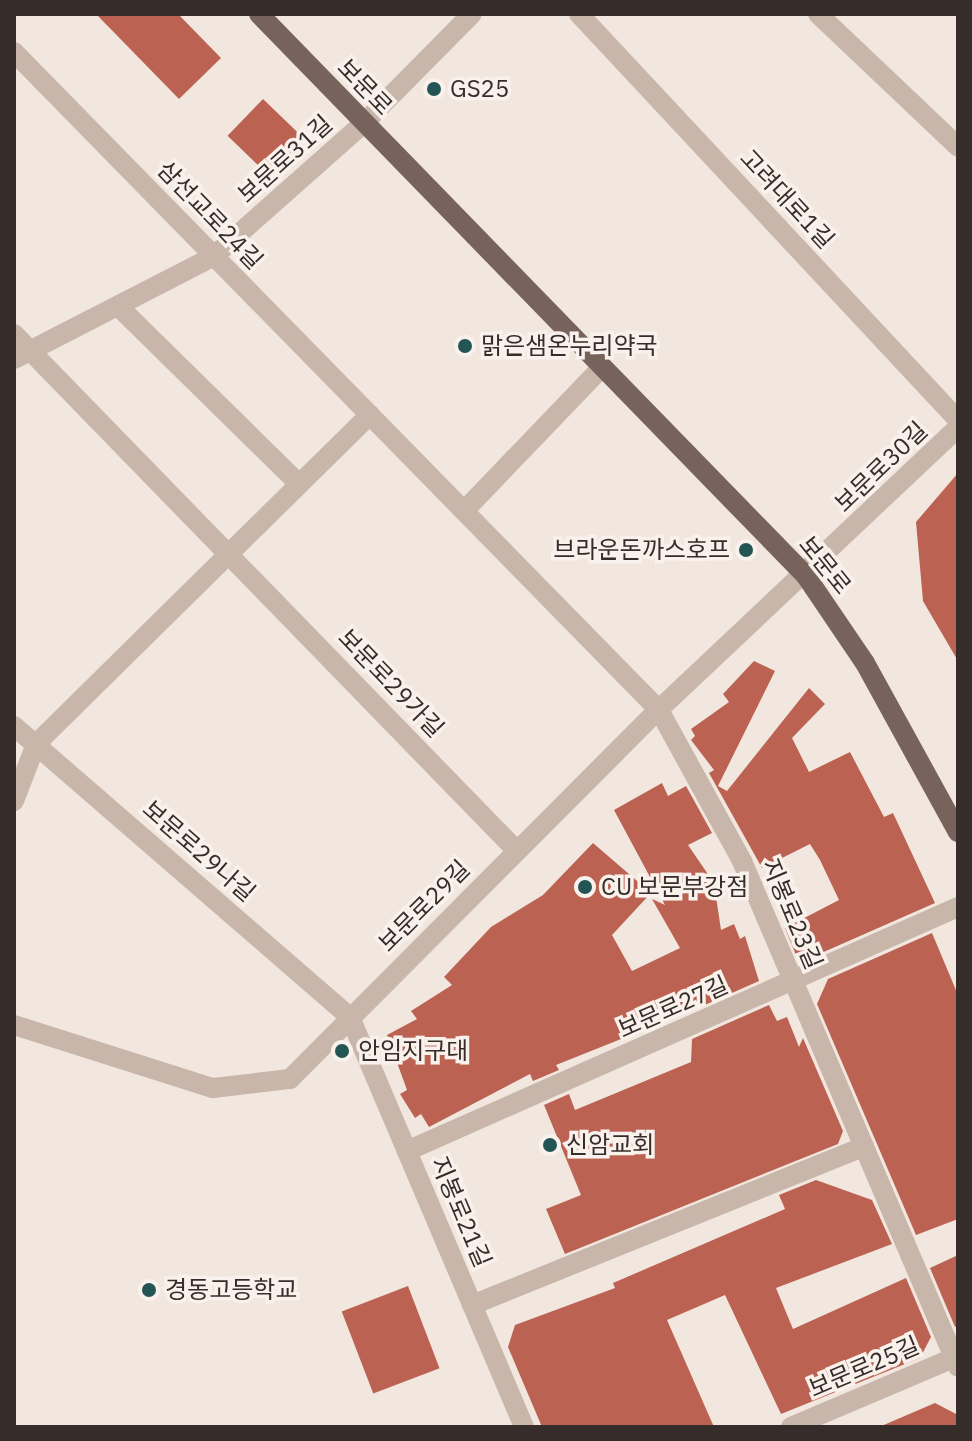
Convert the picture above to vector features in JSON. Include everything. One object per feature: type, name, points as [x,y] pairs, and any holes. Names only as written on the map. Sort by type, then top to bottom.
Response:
[{"type":"main road","name":"보문로","points":[[259,14],[600,369],[806,576],[865,663],[958,832]]},
{"type":"street","name":"보문로31길","points":[[22,355],[214,256],[364,123],[472,14]]},
{"type":"street","name":"고려대로1길","points":[[579,14],[958,420]]},
{"type":"street","points":[[818,14],[958,147]]},
{"type":"street","name":"삼선교로24길","points":[[14,52],[659,710]]},
{"type":"street","points":[[118,306],[298,483]]},
{"type":"street","name":"보문로29가길","points":[[14,334],[22,355],[228,552],[516,850]]},
{"type":"street","points":[[464,511],[600,369]]},
{"type":"street","points":[[14,801],[36,744],[370,415]]},
{"type":"street","name":"보문로30길","points":[[806,576],[958,428]]},
{"type":"street","name":"보문로29길","points":[[14,1025],[213,1088],[290,1079],[659,710],[806,576]]},
{"type":"street","name":"지봉로23길","points":[[659,710],[742,861],[957,1360]]},
{"type":"street","name":"보문로29나길","points":[[14,726],[350,1017]]},
{"type":"street","name":"보문로27길","points":[[407,1151],[958,907]]},
{"type":"street","name":"지봉로21길","points":[[350,1017],[524,1427]]},
{"type":"street","points":[[472,1305],[864,1147]]},
{"type":"street","name":"보문로25길","points":[[791,1427],[957,1360]]},
{"type":"building","points":[[96,14],[178,14],[221,58],[179,99]]},
{"type":"building","points":[[263,99],[304,139],[269,175],[228,136]]},
{"type":"building","points":[[958,473],[958,661],[923,601],[916,522]]},
{"type":"building","points":[[754,661],[775,671],[718,786],[727,791],[809,688],[825,704],[792,738],[809,772],[850,752],[884,817],[893,813],[935,903],[810,958],[796,955],[785,928],[839,900],[820,860],[810,844],[762,868],[709,773],[714,770],[691,740],[695,736],[691,729],[729,702],[723,694]]},
{"type":"building","points":[[662,783],[668,796],[686,786],[712,833],[688,845],[714,883],[721,930],[734,924],[740,939],[745,936],[759,981],[698,1008],[668,1018],[666,1014],[631,1035],[556,1065],[559,1070],[533,1081],[530,1074],[429,1127],[421,1114],[415,1118],[400,1094],[407,1090],[387,1035],[417,1019],[411,1011],[452,985],[444,977],[491,927],[543,895],[593,843],[651,893],[612,935],[632,971],[680,948],[652,899],[665,905],[614,810]]},
{"type":"building","points":[[932,933],[958,995],[958,1219],[916,1235],[817,1004],[828,979]]},
{"type":"building","points":[[769,1005],[777,1021],[787,1017],[799,1047],[803,1038],[843,1131],[838,1144],[565,1254],[546,1209],[581,1195],[544,1105],[569,1094],[575,1110],[691,1062],[692,1039]]},
{"type":"building","points":[[816,1180],[872,1200],[892,1244],[776,1288],[793,1329],[906,1278],[931,1337],[920,1358],[781,1414],[725,1295],[667,1320],[714,1427],[542,1427],[508,1347],[515,1325],[615,1288],[613,1283],[785,1209],[779,1195]]},
{"type":"building","points":[[958,1255],[958,1325],[955,1327],[930,1268]]},
{"type":"building","points":[[408,1286],[440,1368],[373,1394],[342,1311]]},
{"type":"building","points":[[935,1403],[958,1415],[958,1427],[879,1427]]},
{"type":"place","name":"GS25","points":[[434,89]]},
{"type":"place","name":"맑은샘온누리약국","points":[[465,346]]},
{"type":"place","name":"브라운돈까스호프","points":[[746,550]]},
{"type":"place","name":"CU 보문부강점","points":[[585,887]]},
{"type":"place","name":"안임지구대","points":[[342,1051]]},
{"type":"place","name":"신암교회","points":[[550,1145]]},
{"type":"place","name":"경동고등학교","points":[[149,1290]]}]
